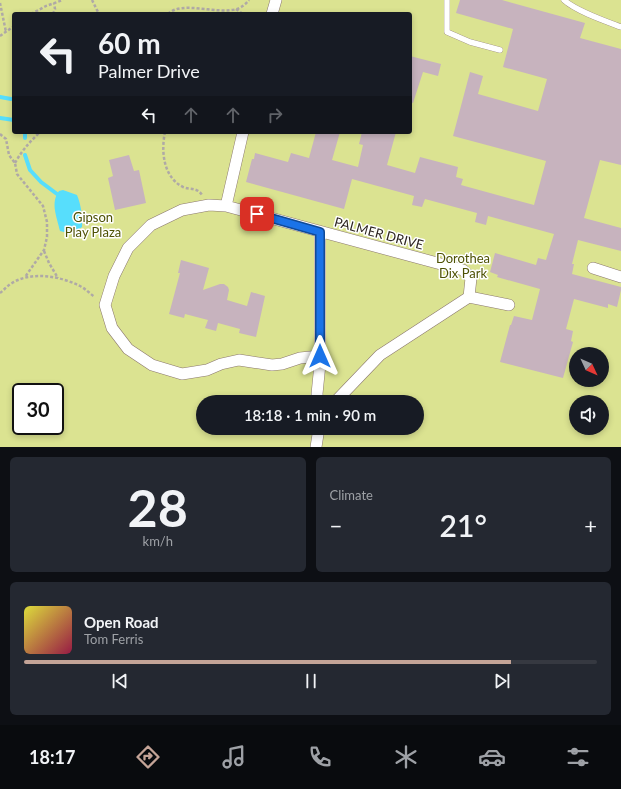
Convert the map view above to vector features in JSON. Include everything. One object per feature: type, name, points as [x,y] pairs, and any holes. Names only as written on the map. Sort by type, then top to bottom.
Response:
[{"type":"street","points":[[273,12],[276,0]]},
{"type":"street","points":[[226,206],[243,134]]},
{"type":"street","name":"PALMER DRIVE","points":[[105,305],[114,276],[128,248],[151,225],[182,210],[209,205],[226,206],[463,270],[471,278],[469,297]]},
{"type":"street","points":[[317,395],[320,356],[320,232]]},
{"type":"street","points":[[593,268],[621,277]]},
{"type":"street","points":[[342,395],[380,355],[469,297],[509,305]]},
{"type":"street","points":[[105,305],[112,328],[128,349],[152,365],[182,374],[207,370],[221,364],[239,360],[272,365],[282,364],[300,358],[320,356]]},
{"type":"street","points":[[316,447],[318,435]]},
{"type":"lane","points":[[447,0],[448,32],[470,42],[500,50]]},
{"type":"lane","points":[[564,0],[568,4],[621,27]]},
{"type":"path","points":[[35,12],[63,0]]},
{"type":"path","points":[[92,0],[98,12]]},
{"type":"path","points":[[208,5],[219,8],[236,9],[245,5],[249,0]]},
{"type":"path","points":[[0,3],[6,32]]},
{"type":"path","points":[[54,3],[54,12]]},
{"type":"path","points":[[169,12],[174,6]]},
{"type":"path","points":[[236,9],[240,12]]},
{"type":"path","points":[[0,36],[12,28]]},
{"type":"path","points":[[0,134],[6,139],[9,154],[15,163],[17,174],[43,206],[47,222],[47,237],[44,250],[25,277]]},
{"type":"path","points":[[15,163],[21,152],[38,134]]},
{"type":"path","points":[[164,134],[162,144],[163,157],[168,172],[174,182],[185,188],[196,189],[201,192],[209,205]]},
{"type":"path","points":[[44,250],[49,263],[59,279]]},
{"type":"path","points":[[0,293],[12,283],[25,277],[48,276],[82,287],[105,305]]},
{"type":"green space","name":"Dorothea Dix Park","points":[[0,0],[621,0],[621,447],[0,447]]},
{"type":"water","points":[[63,190],[77,195],[81,207],[82,227],[72,232],[60,231],[56,215],[56,196],[59,191]]},
{"type":"building","points":[[460,0],[502,0],[585,23],[580,38],[621,49],[621,165],[600,160],[584,218],[621,228],[621,251],[578,240],[572,264],[574,264],[572,274],[621,287],[621,290],[617,307],[608,304],[608,308],[574,299],[566,329],[573,331],[571,341],[573,342],[572,347],[569,347],[569,356],[563,378],[500,362],[510,325],[514,316],[532,320],[540,289],[497,277],[498,275],[490,272],[495,253],[536,265],[538,258],[546,260],[554,234],[488,216],[486,225],[475,222],[477,213],[425,199],[422,207],[412,205],[414,196],[352,179],[344,209],[246,182],[255,153],[288,162],[291,153],[309,158],[315,134],[339,134],[332,160],[358,167],[363,145],[359,144],[362,134],[395,134],[387,165],[415,173],[420,157],[458,167],[456,177],[463,179],[461,185],[534,205],[546,161],[453,136],[470,72],[483,76],[478,94],[538,111],[547,79],[503,67],[513,29],[456,13]]},
{"type":"building","points":[[412,57],[441,64],[438,76],[423,72],[413,103]]},
{"type":"building","points":[[129,155],[134,171],[139,170],[146,203],[115,210],[108,178],[113,176],[109,160]]},
{"type":"building","points":[[181,260],[209,268],[203,290],[224,284],[229,290],[227,300],[247,306],[251,292],[265,296],[256,337],[239,333],[240,329],[218,323],[216,331],[205,328],[208,320],[185,314],[184,318],[169,314],[180,273],[178,273]]},
{"type":"waterway","points":[[0,97],[11,99]]},
{"type":"waterway","points":[[0,118],[12,120]]},
{"type":"waterway","points":[[25,155],[30,170],[41,182],[57,194]]},
{"type":"route","points":[[257,214],[320,232],[320,356]]},
{"type":"park label","name":"Gipson Play Plaza","points":[[93,224]]}]
